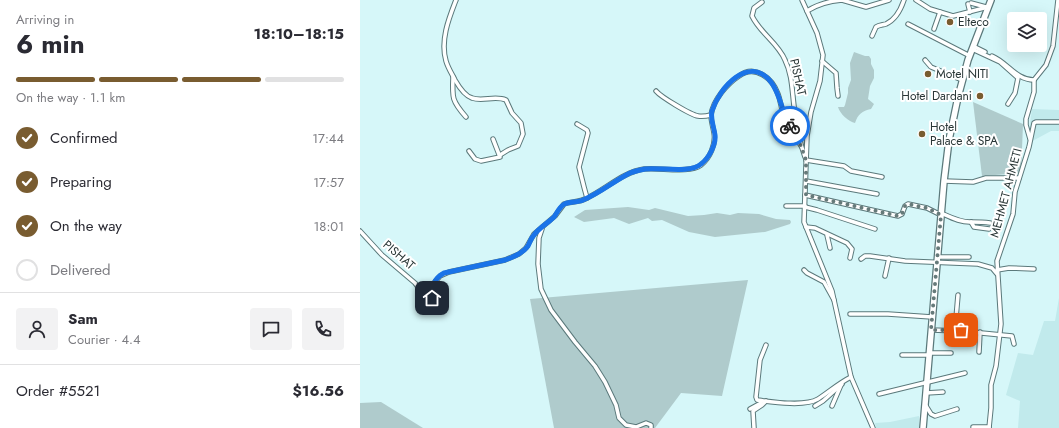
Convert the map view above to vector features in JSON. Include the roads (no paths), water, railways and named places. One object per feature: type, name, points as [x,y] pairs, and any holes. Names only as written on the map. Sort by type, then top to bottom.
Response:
[{"type":"main road","points":[[923,428],[944,181],[951,127],[962,80],[987,7],[991,0]]},
{"type":"street","points":[[456,0],[447,24],[445,38],[445,58],[453,76],[470,98],[500,98],[506,100],[512,113],[521,123],[524,132],[520,143],[500,155],[500,157],[481,161],[476,159],[469,151]]},
{"type":"street","points":[[802,0],[820,40],[822,51],[820,81],[808,128],[804,220],[832,290],[851,377],[874,428]]},
{"type":"street","points":[[807,11],[818,2],[842,0],[866,7],[889,0]]},
{"type":"street","points":[[872,36],[876,27],[887,23],[892,19],[904,0]]},
{"type":"street","points":[[916,0],[926,7],[956,16],[987,7]]},
{"type":"street","points":[[1030,140],[1026,125],[1026,118],[1034,92],[1034,80],[1046,65],[1053,46],[1058,0]]},
{"type":"street","name":"PISHAT","points":[[762,2],[754,8],[752,13],[753,18],[760,29],[779,49],[786,60],[801,146]]},
{"type":"street","points":[[970,12],[970,4],[987,7]]},
{"type":"street","points":[[934,29],[940,12]]},
{"type":"street","points":[[908,24],[970,56]]},
{"type":"street","points":[[973,48],[1001,59],[1009,68],[1022,78],[1034,80]]},
{"type":"street","points":[[973,48],[1000,62],[1018,78],[1015,93],[1008,104]]},
{"type":"street","points":[[822,60],[836,73],[838,96]]},
{"type":"street","points":[[925,60],[931,67],[962,80]]},
{"type":"street","name":"PISHAT","points":[[360,231],[382,255],[415,283],[426,301],[429,302],[432,298],[434,283],[440,276],[449,272],[500,261],[515,256],[526,248],[534,234],[543,228],[546,223],[555,216],[564,204],[577,202],[587,198],[636,171],[653,168],[690,169],[700,165],[711,152],[715,142],[711,115],[714,105],[723,91],[737,76],[748,71],[760,73],[770,80],[780,100],[784,116],[801,146],[806,160]]},
{"type":"street","points":[[453,76],[452,95],[457,106],[466,117]]},
{"type":"street","points":[[656,91],[663,97],[696,115],[703,117],[711,115]]},
{"type":"street","name":"MEHMET AHMETI","points":[[973,427],[989,427],[991,385],[996,366],[1001,322],[997,261],[1013,214],[1015,192],[1030,140],[1032,126],[1035,122],[1059,122]]},
{"type":"street","points":[[577,124],[588,133],[579,167],[587,198]]},
{"type":"street","points":[[493,139],[500,155]]},
{"type":"street","points":[[806,160],[844,166],[851,171],[882,178]]},
{"type":"street","points":[[944,181],[973,182],[986,178],[1019,178]]},
{"type":"street","points":[[806,181],[877,194]]},
{"type":"street","points":[[806,195],[898,216],[902,214],[905,206],[908,204],[927,208],[956,220],[990,222]]},
{"type":"street","points":[[786,206],[805,206],[875,229]]},
{"type":"street","points":[[972,222],[974,227],[989,229]]},
{"type":"street","points":[[806,227],[815,228],[850,245],[852,250],[850,258]]},
{"type":"street","points":[[543,228],[539,238],[538,264],[541,289],[551,310],[595,366],[605,382],[616,405],[619,418],[626,425],[636,427],[646,423],[651,425],[651,428]]},
{"type":"street","points":[[827,235],[830,248]]},
{"type":"street","points":[[861,259],[867,256],[905,261],[969,257]]},
{"type":"street","points":[[885,276],[889,258]]},
{"type":"street","points":[[937,260],[984,265],[992,268],[997,275]]},
{"type":"street","points":[[998,270],[1005,268],[1034,269]]},
{"type":"street","points":[[804,270],[824,282],[836,304]]},
{"type":"street","points":[[955,330],[958,295]]},
{"type":"street","points":[[850,314],[888,314],[932,317]]},
{"type":"street","points":[[931,330],[955,330],[1013,336],[1014,344]]},
{"type":"street","points":[[979,352],[980,332]]},
{"type":"street","points":[[766,345],[760,360],[757,400],[807,403],[818,399],[844,380],[851,377]]},
{"type":"street","points":[[902,355],[951,353]]},
{"type":"street","points":[[879,394],[964,373]]},
{"type":"street","points":[[832,406],[844,380]]},
{"type":"street","points":[[815,406],[826,399],[842,384]]},
{"type":"street","points":[[926,394],[943,392]]},
{"type":"street","points":[[750,410],[766,400]]},
{"type":"street","points":[[754,428],[753,411],[762,405],[766,400]]},
{"type":"street","points":[[925,405],[931,414],[935,416],[958,409]]},
{"type":"place","name":"Elteco","points":[[950,22]]},
{"type":"place","name":"Motel NITI","points":[[928,74]]},
{"type":"place","name":"Hotel Dardani","points":[[980,96]]},
{"type":"place","name":"Hotel Palace & SPA","points":[[922,134]]}]
